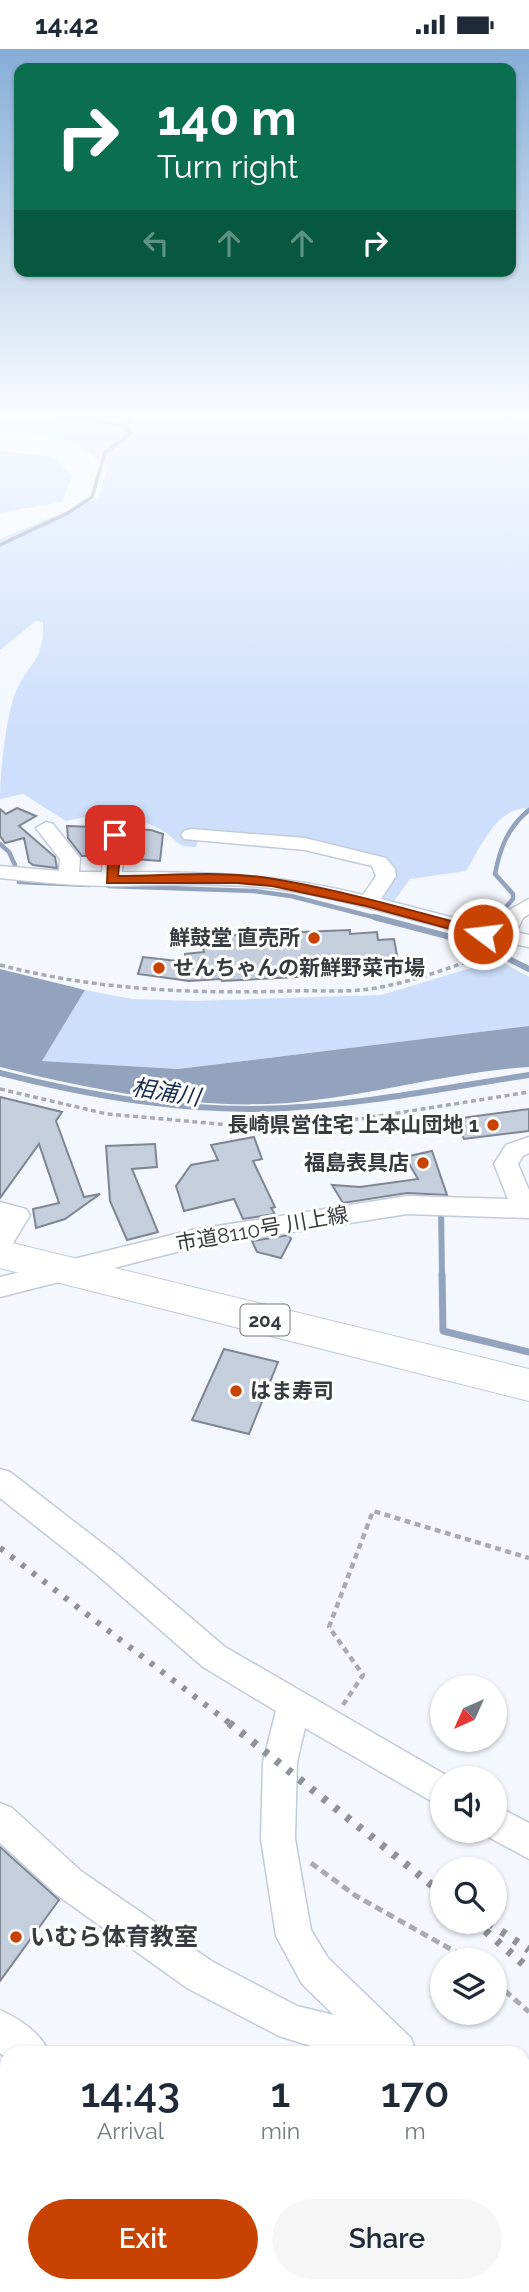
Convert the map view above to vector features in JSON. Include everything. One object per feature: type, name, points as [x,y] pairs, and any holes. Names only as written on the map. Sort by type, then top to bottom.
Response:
[{"type":"highway","name":"204","points":[[0,1254],[529,1385]]},
{"type":"street","points":[[46,828],[70,858],[69,878]]},
{"type":"street","points":[[111,880],[115,835]]},
{"type":"street","points":[[200,839],[305,844],[379,862],[385,869],[386,876],[368,903]]},
{"type":"street","points":[[0,872],[111,880],[237,879],[272,882],[368,903],[483,934],[529,940]]},
{"type":"street","points":[[504,937],[514,915],[529,905]]},
{"type":"street","points":[[527,1209],[506,1164],[509,1154],[521,1145],[529,1145]]},
{"type":"street","name":"市道8110号 川上線","points":[[0,1287],[192,1240],[407,1205],[527,1209]]},
{"type":"street","points":[[0,1211],[17,1215],[0,1244]]},
{"type":"street","points":[[0,1481],[105,1563],[214,1657],[430,1784]]},
{"type":"street","points":[[295,1705],[281,1762],[278,1839],[293,1935],[315,1971],[393,2046]]},
{"type":"street","points":[[0,1820],[69,1883],[200,1975],[292,2023],[377,2046]]},
{"type":"street","points":[[507,1829],[529,1842]]},
{"type":"street","points":[[0,2029],[21,2046]]},
{"type":"path","points":[[0,965],[132,991],[236,993],[375,988],[444,970],[486,954]]},
{"type":"path","points":[[0,1089],[107,1114],[241,1126],[360,1119],[529,1092]]},
{"type":"path","points":[[329,1725],[363,1675],[329,1627],[373,1511],[529,1558]]},
{"type":"path","points":[[278,1839],[356,1896],[449,1948]]},
{"type":"path","points":[[507,1993],[529,2012]]},
{"type":"shaded area","points":[[53,517],[529,517],[529,808],[507,814],[498,821],[466,871],[410,879],[394,901],[379,897],[395,874],[308,841],[196,839],[196,847],[189,847],[139,820],[104,815],[66,821],[23,794],[0,799],[2,760],[12,701],[21,681],[39,654],[43,622],[36,621],[0,650],[0,539]]},
{"type":"shaded area","points":[[498,960],[529,977],[529,1026],[178,1069],[41,1061],[85,990],[132,999],[194,1001],[381,995]]},
{"type":"water","name":"相浦川","points":[[0,969],[85,990],[42,1061],[178,1069],[529,1026],[529,1067],[473,1073],[307,1101],[269,1104],[192,1102],[75,1084],[0,1067]]},
{"type":"building","points":[[17,808],[36,816],[19,826],[55,857],[57,868],[29,862],[24,838],[5,843],[0,836],[0,809],[6,814]]},
{"type":"building","points":[[67,826],[96,827],[101,856],[82,856],[68,838]]},
{"type":"building","points":[[129,829],[151,830],[163,834],[160,861],[134,859]]},
{"type":"building","points":[[350,930],[350,934],[377,932],[378,940],[394,939],[398,961],[379,962],[381,969],[373,970],[373,973],[222,981],[189,981],[138,974],[143,957],[186,962],[185,954],[204,952],[201,941],[220,940],[220,936],[238,935],[237,940],[301,935],[301,932]]},
{"type":"building","points":[[0,1097],[62,1112],[56,1121],[84,1197],[100,1194],[65,1219],[36,1228],[33,1209],[59,1203],[39,1144],[0,1198]]},
{"type":"building","name":"長崎県営住宅 上本山団地 1","points":[[529,1109],[529,1131],[464,1139],[454,1119]]},
{"type":"building","points":[[254,1137],[262,1159],[253,1161],[275,1207],[271,1208],[275,1214],[243,1219],[234,1199],[184,1211],[176,1186],[191,1165],[218,1160],[211,1145]]},
{"type":"building","points":[[155,1144],[157,1167],[132,1169],[158,1232],[127,1240],[110,1201],[106,1146]]},
{"type":"building","points":[[432,1151],[447,1195],[407,1193],[343,1203],[332,1185],[360,1187],[418,1179],[405,1157]]},
{"type":"building","points":[[289,1235],[291,1239],[281,1258],[257,1252],[252,1241]]},
{"type":"building","name":"はま寿司","points":[[224,1349],[278,1362],[249,1434],[192,1420]]},
{"type":"building","name":"いむら体育教室","points":[[0,1847],[59,1900],[0,1981]]},
{"type":"waterway","points":[[0,545],[60,517]]},
{"type":"waterway","points":[[495,919],[513,899],[513,894],[495,874],[499,855],[510,831],[529,810]]},
{"type":"waterway","points":[[0,844],[9,852],[15,865]]},
{"type":"waterway","points":[[19,882],[90,885]]},
{"type":"waterway","points":[[108,886],[254,891],[291,896],[381,919]]},
{"type":"waterway","points":[[374,917],[481,945],[529,969]]},
{"type":"waterway","points":[[493,923],[495,919]]},
{"type":"waterway","name":"相浦川","points":[[0,1073],[106,1096],[177,1105],[249,1109],[346,1103],[529,1075]]},
{"type":"waterway","points":[[441,1208],[442,1275]]},
{"type":"waterway","points":[[442,1274],[443,1331],[529,1352]]},
{"type":"railway","points":[[0,1548],[232,1725]]},
{"type":"railway","points":[[229,1723],[430,1884]]},
{"type":"railway","points":[[489,1934],[529,1969]]},
{"type":"railway","points":[[505,1934],[529,1950]]},
{"type":"place","name":"鮮鼓堂 直売所","points":[[314,938]]},
{"type":"place","name":"せんちゃんの新鮮野菜市場","points":[[159,968]]},
{"type":"place","name":"長崎県営住宅 上本山団地 1","points":[[493,1125]]},
{"type":"place","name":"福島表具店","points":[[423,1163]]},
{"type":"place","name":"はま寿司","points":[[236,1391]]},
{"type":"place","name":"いむら体育教室","points":[[16,1937]]},
{"type":"route","points":[[115,835],[111,880],[237,879],[272,882],[368,903],[483,934]]}]
